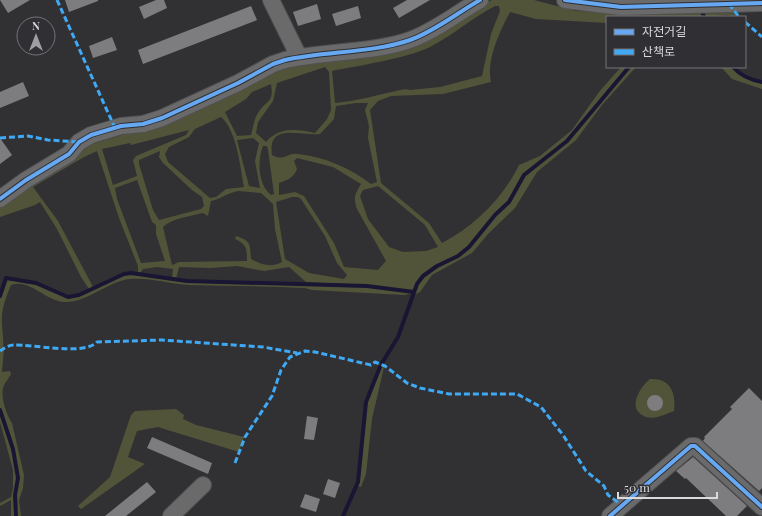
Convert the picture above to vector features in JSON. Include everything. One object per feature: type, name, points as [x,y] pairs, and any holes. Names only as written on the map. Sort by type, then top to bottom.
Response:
[{"type":"street","points":[[271,0],[299,57]]},
{"type":"street","points":[[0,199],[26,180],[69,154],[79,142],[91,135],[121,126],[143,124],[162,118],[238,83],[273,64],[299,57],[393,45],[411,39],[425,33],[480,0]]},
{"type":"street","points":[[565,0],[621,7],[762,3]]},
{"type":"street","points":[[610,516],[691,446],[695,446],[699,449],[762,506]]},
{"type":"street","points":[[171,516],[203,485]]},
{"type":"green space","points":[[492,0],[534,0],[576,11],[611,12],[730,9],[736,16],[705,16],[704,14],[702,14],[702,16],[606,16],[606,23],[536,19],[510,12],[498,37],[492,55],[490,64],[491,82],[443,94],[391,96],[378,101],[370,110],[381,183],[429,223],[442,243],[477,220],[505,189],[519,165],[540,156],[572,130],[599,92],[620,68],[627,68],[566,140],[524,174],[508,201],[495,214],[468,247],[427,272],[416,283],[413,291],[367,285],[306,282],[289,267],[264,271],[237,266],[211,268],[179,267],[176,279],[172,278],[173,269],[157,267],[143,269],[140,273],[138,273],[138,266],[119,218],[97,151],[33,187],[58,221],[93,287],[89,289],[81,277],[57,229],[40,202],[0,217],[0,207],[88,145],[129,133],[276,68],[353,54]],"holes":[[[495,6],[499,6],[500,11],[491,34],[482,76],[440,87],[410,90],[405,89],[335,103],[332,71],[382,61],[420,51],[430,47]],[[325,67],[329,72],[331,110],[327,119],[315,133],[288,130],[276,134],[266,142],[256,133],[258,122],[273,101],[277,83]],[[271,84],[271,98],[257,115],[251,135],[237,136],[225,112],[246,99],[252,92]],[[368,103],[365,110],[369,126],[368,138],[377,182],[371,184],[346,168],[308,155],[291,154],[280,158],[272,155],[272,145],[275,138],[280,134],[320,134],[334,119],[336,106]],[[221,117],[231,131],[237,149],[244,187],[226,189],[216,197],[210,198],[168,162],[165,154],[169,147],[189,137],[195,129]],[[189,130],[186,135],[136,156],[133,160],[137,176],[113,185],[102,149],[130,143],[131,145]],[[253,138],[259,143],[255,161],[260,188],[249,186],[237,140]],[[263,146],[267,146],[274,194],[271,195],[263,185],[259,165]],[[160,151],[159,157],[163,163],[192,190],[202,197],[204,206],[201,209],[159,220],[153,210],[139,160]],[[297,158],[333,167],[361,184],[355,196],[357,209],[386,261],[378,270],[344,267],[334,243],[304,196],[295,192],[279,195],[279,183],[294,175],[297,169],[294,161]],[[137,180],[152,222],[156,225],[156,234],[165,261],[141,263],[117,199],[115,188]],[[378,186],[425,225],[438,247],[426,251],[403,252],[389,247],[368,219],[360,196],[363,190]],[[234,192],[261,193],[273,204],[275,229],[282,262],[274,265],[266,265],[251,259],[249,244],[245,240],[236,236],[235,239],[242,243],[246,248],[247,261],[179,262],[172,265],[163,227],[171,221],[187,216],[203,213],[208,216],[211,201]],[[292,197],[298,197],[301,199],[325,236],[337,263],[347,275],[344,279],[309,273],[285,259],[276,202]]]},
{"type":"green space","points":[[630,68],[635,68],[602,105],[576,140],[537,172],[515,208],[488,234],[472,253],[432,275],[420,292],[414,295],[418,284],[428,273],[458,257],[469,248],[496,215],[510,202],[525,175],[568,142]]},
{"type":"green space","points":[[722,68],[732,68],[745,78],[762,83],[762,89],[732,79]]},
{"type":"green space","points":[[131,274],[187,282],[367,287],[413,293],[404,295],[312,290],[305,288],[190,285],[152,280],[129,279],[113,284],[81,299],[64,302],[57,301],[31,287],[18,284],[11,285],[4,304],[2,313],[3,348],[0,350],[0,299],[7,279],[36,283],[68,298],[79,295],[124,275]]},
{"type":"green space","points":[[4,349],[2,372],[10,371],[11,374],[3,388],[3,402],[12,423],[24,475],[23,488],[19,500],[21,516],[17,516],[15,496],[19,478],[14,449],[0,408],[0,352]]},
{"type":"green space","points":[[381,366],[384,367],[372,419],[366,474],[361,487],[358,486],[367,402]]},
{"type":"green space","points":[[650,379],[663,381],[671,388],[674,398],[674,411],[653,418],[640,414],[637,409],[636,399],[642,388]]},
{"type":"green space","points":[[176,409],[184,415],[183,419],[196,425],[244,437],[239,452],[158,427],[137,431],[128,457],[145,464],[81,509],[78,506],[110,477],[131,415],[135,411]]},
{"type":"green space","points":[[0,412],[14,458],[17,478],[14,495],[15,516],[11,516],[11,500],[0,506],[0,503],[11,497],[13,488],[13,470],[0,422]]},
{"type":"building","points":[[0,0],[30,0],[8,13]]},
{"type":"building","points":[[65,0],[98,0],[98,1],[69,12]]},
{"type":"building","points":[[156,0],[164,0],[167,8],[144,19],[139,7]]},
{"type":"building","points":[[407,0],[430,0],[399,18],[393,8]]},
{"type":"building","points":[[317,4],[321,19],[298,26],[293,12]]},
{"type":"building","points":[[251,6],[257,20],[143,64],[138,50]]},
{"type":"building","points":[[358,6],[361,18],[336,26],[332,14]]},
{"type":"building","points":[[112,37],[117,50],[93,58],[89,46]]},
{"type":"building","points":[[23,82],[29,96],[0,108],[0,92]]},
{"type":"building","points":[[0,138],[12,155],[0,164]]},
{"type":"building","points":[[749,388],[762,401],[762,488],[759,491],[703,441],[705,438],[704,437],[732,409],[730,407]]},
{"type":"building","points":[[655,395],[661,397],[663,403],[661,409],[655,411],[649,409],[647,403],[649,397]]},
{"type":"building","points":[[307,416],[318,418],[314,440],[304,439]]},
{"type":"building","points":[[152,437],[212,463],[208,474],[147,448]]},
{"type":"building","points":[[693,457],[747,506],[737,516],[726,516],[686,478],[685,479],[676,471]]},
{"type":"building","points":[[328,479],[340,483],[335,498],[323,494]]},
{"type":"building","points":[[147,482],[156,492],[126,516],[105,516]]},
{"type":"building","points":[[305,494],[320,499],[316,512],[300,507]]},
{"type":"waterway","points":[[382,363],[398,337],[417,284],[423,276],[437,266],[458,256],[469,247],[495,215],[509,202],[524,175],[567,141],[628,68]]},
{"type":"waterway","points":[[734,68],[746,77],[762,82]]},
{"type":"waterway","points":[[0,296],[6,278],[36,283],[68,297],[79,295],[124,274],[131,273],[187,281],[367,286],[414,292]]},
{"type":"waterway","points":[[343,516],[358,482],[366,402],[380,367]]},
{"type":"waterway","points":[[0,410],[13,449],[18,478],[15,495],[16,516]]},
{"type":"marked path","points":[[57,0],[115,128]]},
{"type":"marked path","points":[[729,4],[738,16]]},
{"type":"marked path","points":[[746,23],[762,37]]},
{"type":"marked path","points":[[0,138],[28,136],[48,140],[79,142]]},
{"type":"marked path","points":[[0,351],[14,345],[70,349],[90,346],[97,342],[162,340],[263,347],[297,353]]},
{"type":"marked path","points":[[235,463],[245,437],[272,396],[281,370],[290,357],[305,351],[315,352],[371,365],[375,362],[385,366],[407,383],[420,388],[449,394],[517,394],[541,407],[563,435],[586,471],[604,486],[608,495],[623,506]]},
{"type":"cycle path","points":[[0,199],[26,180],[69,154],[79,142],[91,135],[121,126],[143,124],[162,118],[238,83],[273,64],[285,60],[365,50],[410,40],[437,27],[480,0]]},
{"type":"cycle path","points":[[565,0],[621,7],[762,3]]},
{"type":"cycle path","points":[[610,516],[691,446],[695,446],[762,507]]}]
